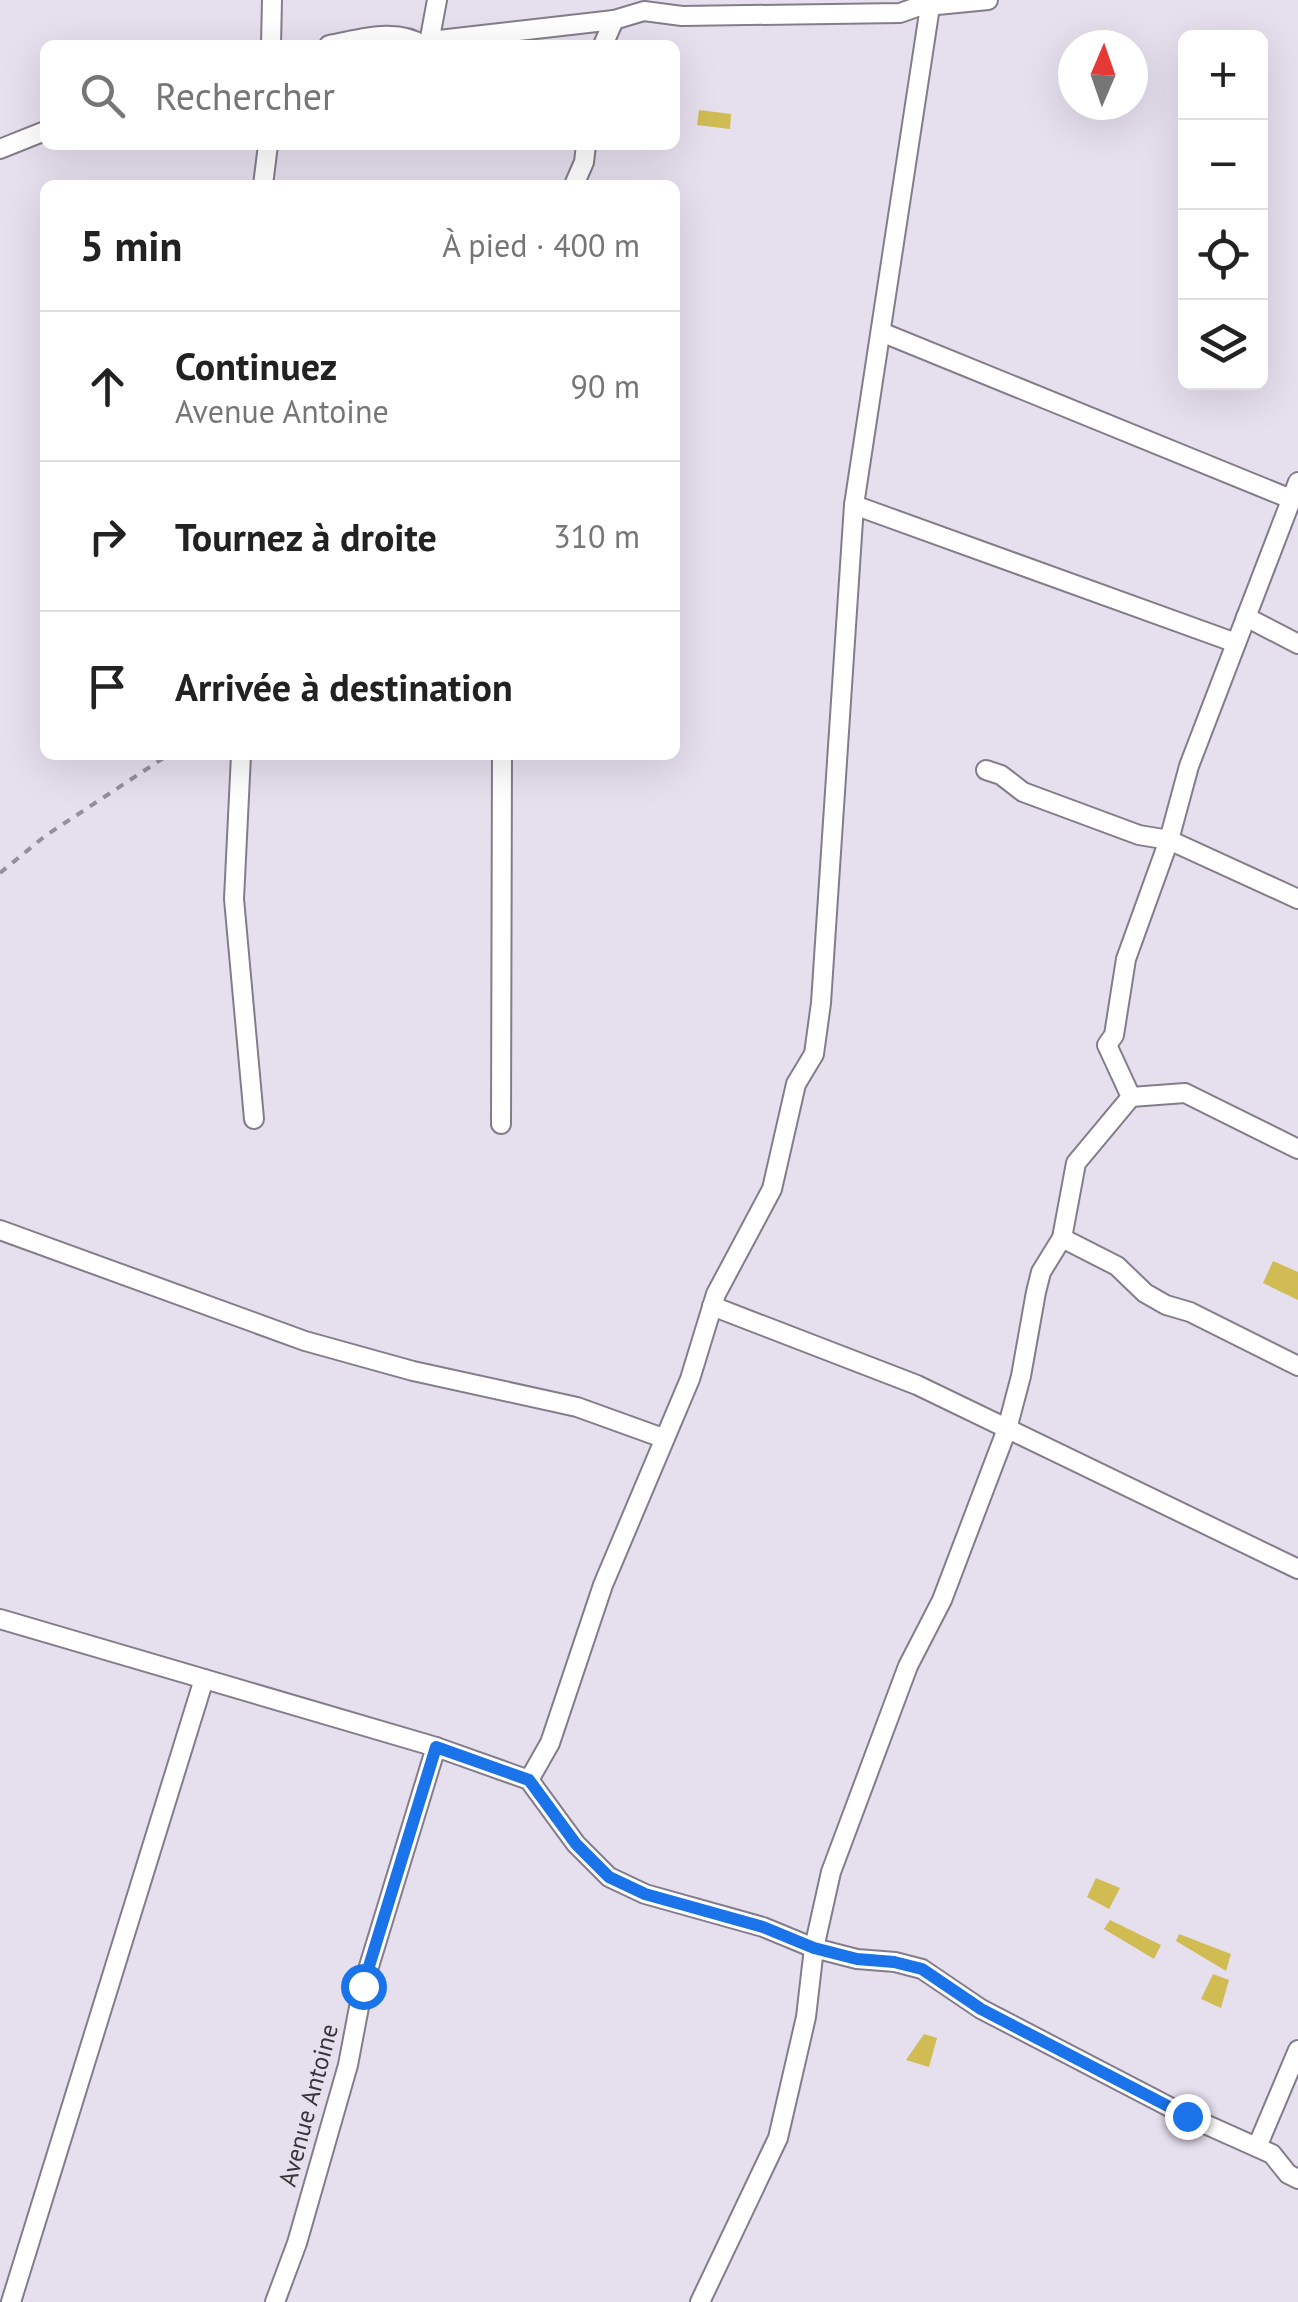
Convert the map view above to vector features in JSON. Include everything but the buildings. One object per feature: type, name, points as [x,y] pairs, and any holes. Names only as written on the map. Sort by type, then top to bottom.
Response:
[{"type":"street","points":[[271,40],[272,0]]},
{"type":"street","points":[[426,40],[437,0]]},
{"type":"street","points":[[456,40],[614,20],[644,10],[682,16],[900,14],[932,3],[974,4],[988,0]]},
{"type":"street","points":[[529,1780],[550,1742],[603,1584],[690,1379],[712,1306],[727,1270],[772,1189],[796,1084],[814,1054],[854,505],[932,3]]},
{"type":"street","points":[[605,40],[614,20]]},
{"type":"street","points":[[360,40],[384,36],[416,40]]},
{"type":"street","points":[[0,150],[40,132]]},
{"type":"street","points":[[264,180],[268,150]]},
{"type":"street","points":[[576,180],[585,150]]},
{"type":"street","points":[[881,332],[1294,490],[1190,766],[1169,840],[1126,959],[1114,1035],[1108,1045],[1132,1097]]},
{"type":"street","points":[[854,505],[1236,643]]},
{"type":"street","points":[[1246,617],[1298,644]]},
{"type":"street","points":[[240,760],[234,899],[254,1119]]},
{"type":"street","points":[[501,1124],[502,760]]},
{"type":"street","points":[[986,770],[1001,775],[1022,792],[1140,835],[1169,840],[1298,899]]},
{"type":"street","points":[[700,2302],[778,2138],[806,2017],[814,1948],[846,1825],[908,1666],[942,1600],[1007,1429],[1022,1376],[1041,1272],[1062,1238],[1076,1163],[1132,1097],[1185,1093],[1298,1150]]},
{"type":"street","points":[[0,1230],[305,1342],[413,1371],[577,1407],[663,1438]]},
{"type":"street","points":[[1062,1238],[1117,1266],[1145,1293],[1166,1305],[1190,1312],[1298,1366]]},
{"type":"street","points":[[712,1306],[916,1385],[1298,1569]]},
{"type":"street","points":[[0,1619],[436,1747],[529,1780],[576,1844],[609,1877],[645,1894],[763,1927],[814,1948],[922,1969],[981,2009],[1187,2116],[1272,2154],[1298,2180]]},
{"type":"street","points":[[10,2302],[204,1679]]},
{"type":"street","name":"Avenue Antoine","points":[[275,2302],[297,2244],[348,2065],[363,1986],[436,1747]]},
{"type":"street","points":[[1258,2147],[1298,2050]]},
{"type":"path","points":[[0,872],[45,836],[160,760]]},
{"type":"route","points":[[363,1986],[436,1747],[529,1780],[576,1844],[609,1877],[645,1894],[763,1927],[814,1948],[922,1969],[981,2009],[1187,2116]]}]
